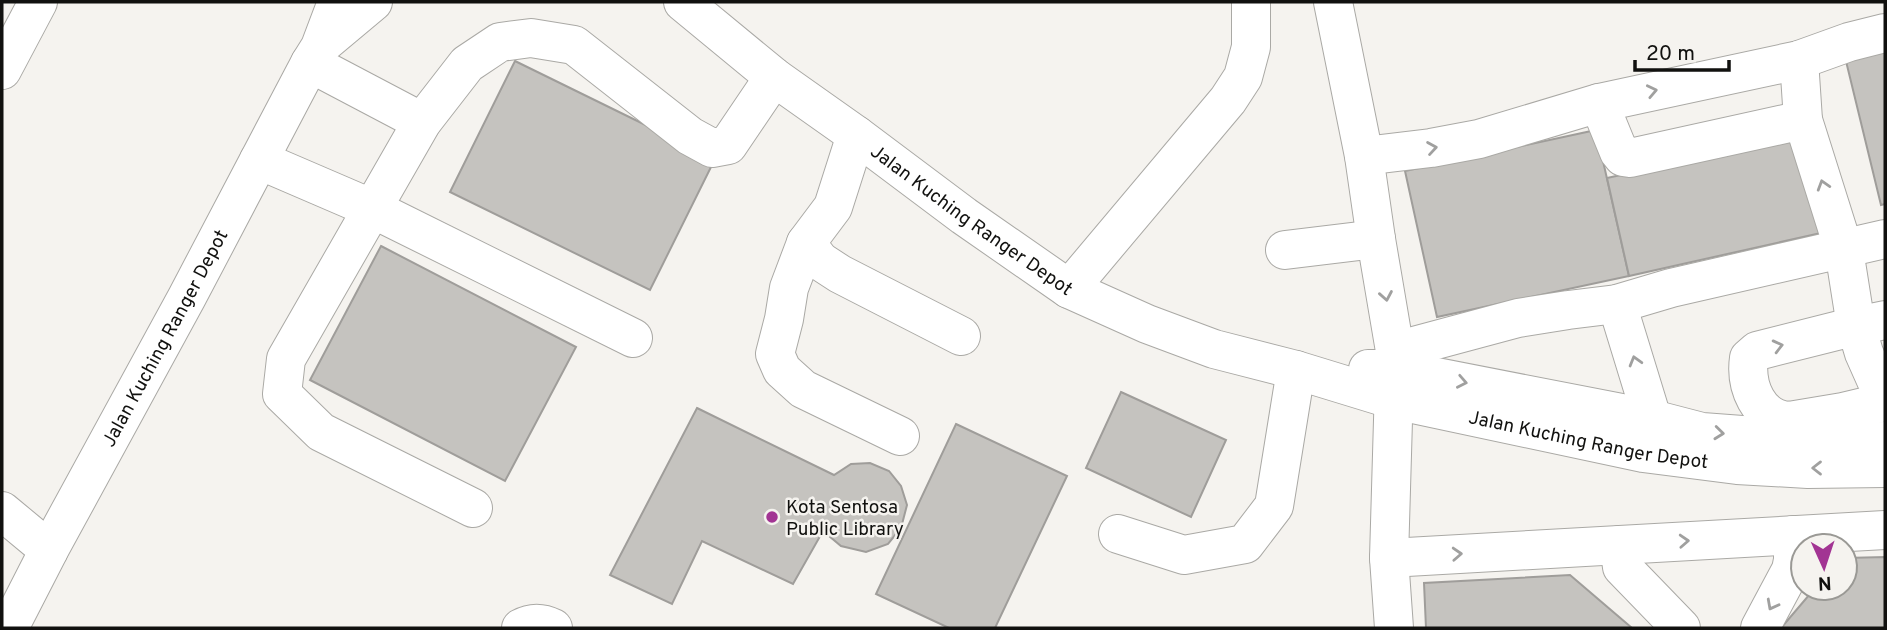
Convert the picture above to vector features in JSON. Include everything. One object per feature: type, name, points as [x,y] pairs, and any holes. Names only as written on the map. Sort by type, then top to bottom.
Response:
[{"type":"street","points":[[2,69],[38,2]]},
{"type":"street","points":[[315,55],[337,2]]},
{"type":"street","points":[[315,55],[373,2]]},
{"type":"street","name":"Jalan Kuching Ranger Depot","points":[[683,2],[774,78],[1069,289],[1147,324],[1214,349],[1296,370],[1395,373],[1652,419],[1702,432],[1838,442],[1885,441]]},
{"type":"street","points":[[1333,2],[1364,156],[1395,373],[1389,558],[1394,628]]},
{"type":"street","points":[[1069,289],[1228,100],[1243,77],[1251,47],[1255,3]]},
{"type":"street","points":[[1364,156],[1479,139],[1599,103],[1799,60],[1849,42],[1885,33]]},
{"type":"street","points":[[473,508],[321,432],[282,394],[286,359],[422,122],[467,64],[500,42],[531,38],[574,45],[690,136],[712,148],[728,145],[774,78]]},
{"type":"street","points":[[315,55],[422,122]]},
{"type":"street","name":"Jalan Kuching Ranger Depot","points":[[9,628],[315,55]]},
{"type":"street","points":[[1799,60],[1803,120],[1844,250],[1871,323],[1864,353],[1876,380],[1885,389]]},
{"type":"street","points":[[1599,103],[1619,152],[1623,157],[1630,158],[1803,120]]},
{"type":"street","points":[[856,135],[833,207],[806,243],[789,288],[775,354],[782,370],[803,389],[900,436]]},
{"type":"street","points":[[259,160],[373,209],[633,338]]},
{"type":"street","points":[[1285,250],[1376,239]]},
{"type":"street","points":[[1395,373],[1518,318],[1617,304],[1671,288],[1885,239]]},
{"type":"street","points":[[806,243],[821,261],[840,274],[961,336]]},
{"type":"street","points":[[1617,304],[1664,456]]},
{"type":"street","points":[[1871,323],[1757,351],[1749,358],[1747,372],[1754,398],[1771,416],[1781,421],[1843,412],[1885,402]]},
{"type":"street","points":[[1118,534],[1184,555],[1245,544],[1274,506],[1296,370]]},
{"type":"street","name":"Jalan Kuching Ranger Depot","points":[[1395,373],[1643,453],[1749,466],[1808,469],[1885,468]]},
{"type":"street","points":[[2,511],[49,550]]},
{"type":"street","points":[[1848,532],[1885,530]]},
{"type":"street","points":[[1389,558],[1789,535]]},
{"type":"street","points":[[1619,545],[1622,567],[1681,628]]},
{"type":"street","points":[[1760,628],[1789,574]]},
{"type":"street","points":[[521,628],[544,624],[553,628]]},
{"type":"building","points":[[1885,47],[1885,204],[1881,205],[1845,57]]},
{"type":"building","points":[[515,61],[715,159],[650,290],[450,192]]},
{"type":"building","points":[[1596,130],[1629,276],[1437,317],[1405,171]]},
{"type":"building","points":[[1799,136],[1821,233],[1629,276],[1607,178]]},
{"type":"building","points":[[381,246],[576,347],[505,481],[310,380]]},
{"type":"building","points":[[1121,392],[1226,440],[1191,517],[1086,468]]},
{"type":"building","name":"Kota Sentosa Public Library","points":[[697,408],[834,475],[851,464],[870,463],[889,471],[901,486],[907,505],[901,528],[888,544],[866,552],[841,546],[823,531],[793,584],[702,541],[672,604],[610,575]]},
{"type":"building","points":[[956,424],[1067,476],[995,628],[949,628],[876,594]]},
{"type":"building","points":[[1885,557],[1885,628],[1781,628],[1803,602],[1859,602],[1859,558]]},
{"type":"building","points":[[1570,575],[1632,628],[1426,628],[1424,583]]},
{"type":"place","name":"Kota Sentosa Public Library","points":[[772,517]]}]
